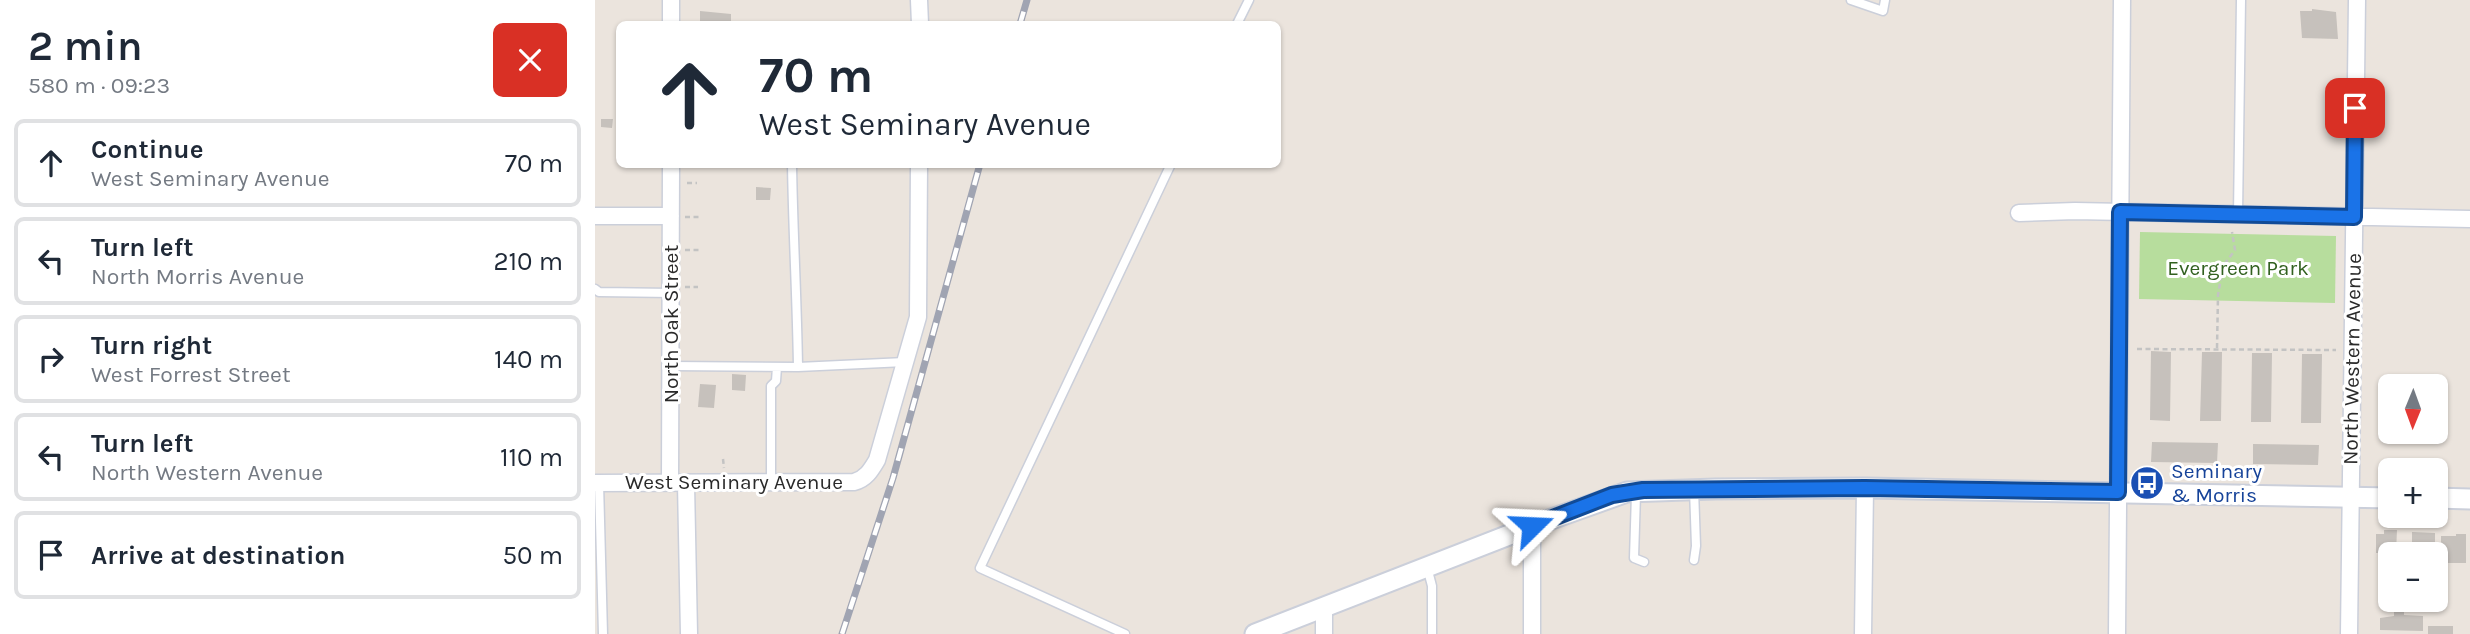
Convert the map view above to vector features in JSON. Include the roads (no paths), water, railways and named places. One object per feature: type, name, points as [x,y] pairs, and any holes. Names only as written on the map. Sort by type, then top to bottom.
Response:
[{"type":"street","points":[[671,0],[671,21]]},
{"type":"street","points":[[919,0],[919,21]]},
{"type":"street","points":[[2117,634],[2122,0]]},
{"type":"street","name":"North Western Avenue","points":[[2349,634],[2357,0]]},
{"type":"street","name":"North Oak Street","points":[[670,483],[671,366],[678,290],[671,168]]},
{"type":"street","points":[[905,362],[918,317],[919,168]]},
{"type":"street","points":[[2019,213],[2120,212],[2470,219]]},
{"type":"street","points":[[595,216],[675,217]]},
{"type":"street","name":"West Seminary Avenue","points":[[597,483],[861,480],[870,473],[877,460],[905,362]]},
{"type":"street","points":[[687,484],[689,634]]},
{"type":"street","points":[[1863,634],[1865,488]]},
{"type":"street","points":[[1255,634],[1612,495],[1636,491],[1865,488],[2378,498]]},
{"type":"street","points":[[2448,499],[2470,499]]},
{"type":"street","points":[[1532,526],[1532,634]]},
{"type":"street","points":[[1324,608],[1324,634]]},
{"type":"lane","points":[[1238,21],[1249,0]]},
{"type":"lane","points":[[1851,0],[1883,11],[1885,0]]},
{"type":"lane","points":[[2238,214],[2241,0]]},
{"type":"lane","points":[[792,168],[798,367]]},
{"type":"lane","points":[[1125,634],[981,568],[1169,168]]},
{"type":"lane","points":[[595,289],[599,292],[678,290]]},
{"type":"lane","points":[[671,366],[798,367],[905,362]]},
{"type":"lane","points":[[771,483],[771,386],[776,381],[777,367]]},
{"type":"lane","points":[[597,483],[603,634]]},
{"type":"lane","points":[[1686,489],[1696,547],[1694,560]]},
{"type":"lane","points":[[1636,491],[1634,558],[1644,562]]},
{"type":"lane","points":[[1427,567],[1432,586],[1432,634]]},
{"type":"railway","points":[[1021,21],[1027,0]]},
{"type":"railway","points":[[842,634],[893,478],[979,168]]},
{"type":"place","name":"Seminary & Morris","points":[[2147,483]]},
{"type":"park label","name":"Evergreen Park","points":[[2238,268]]}]
